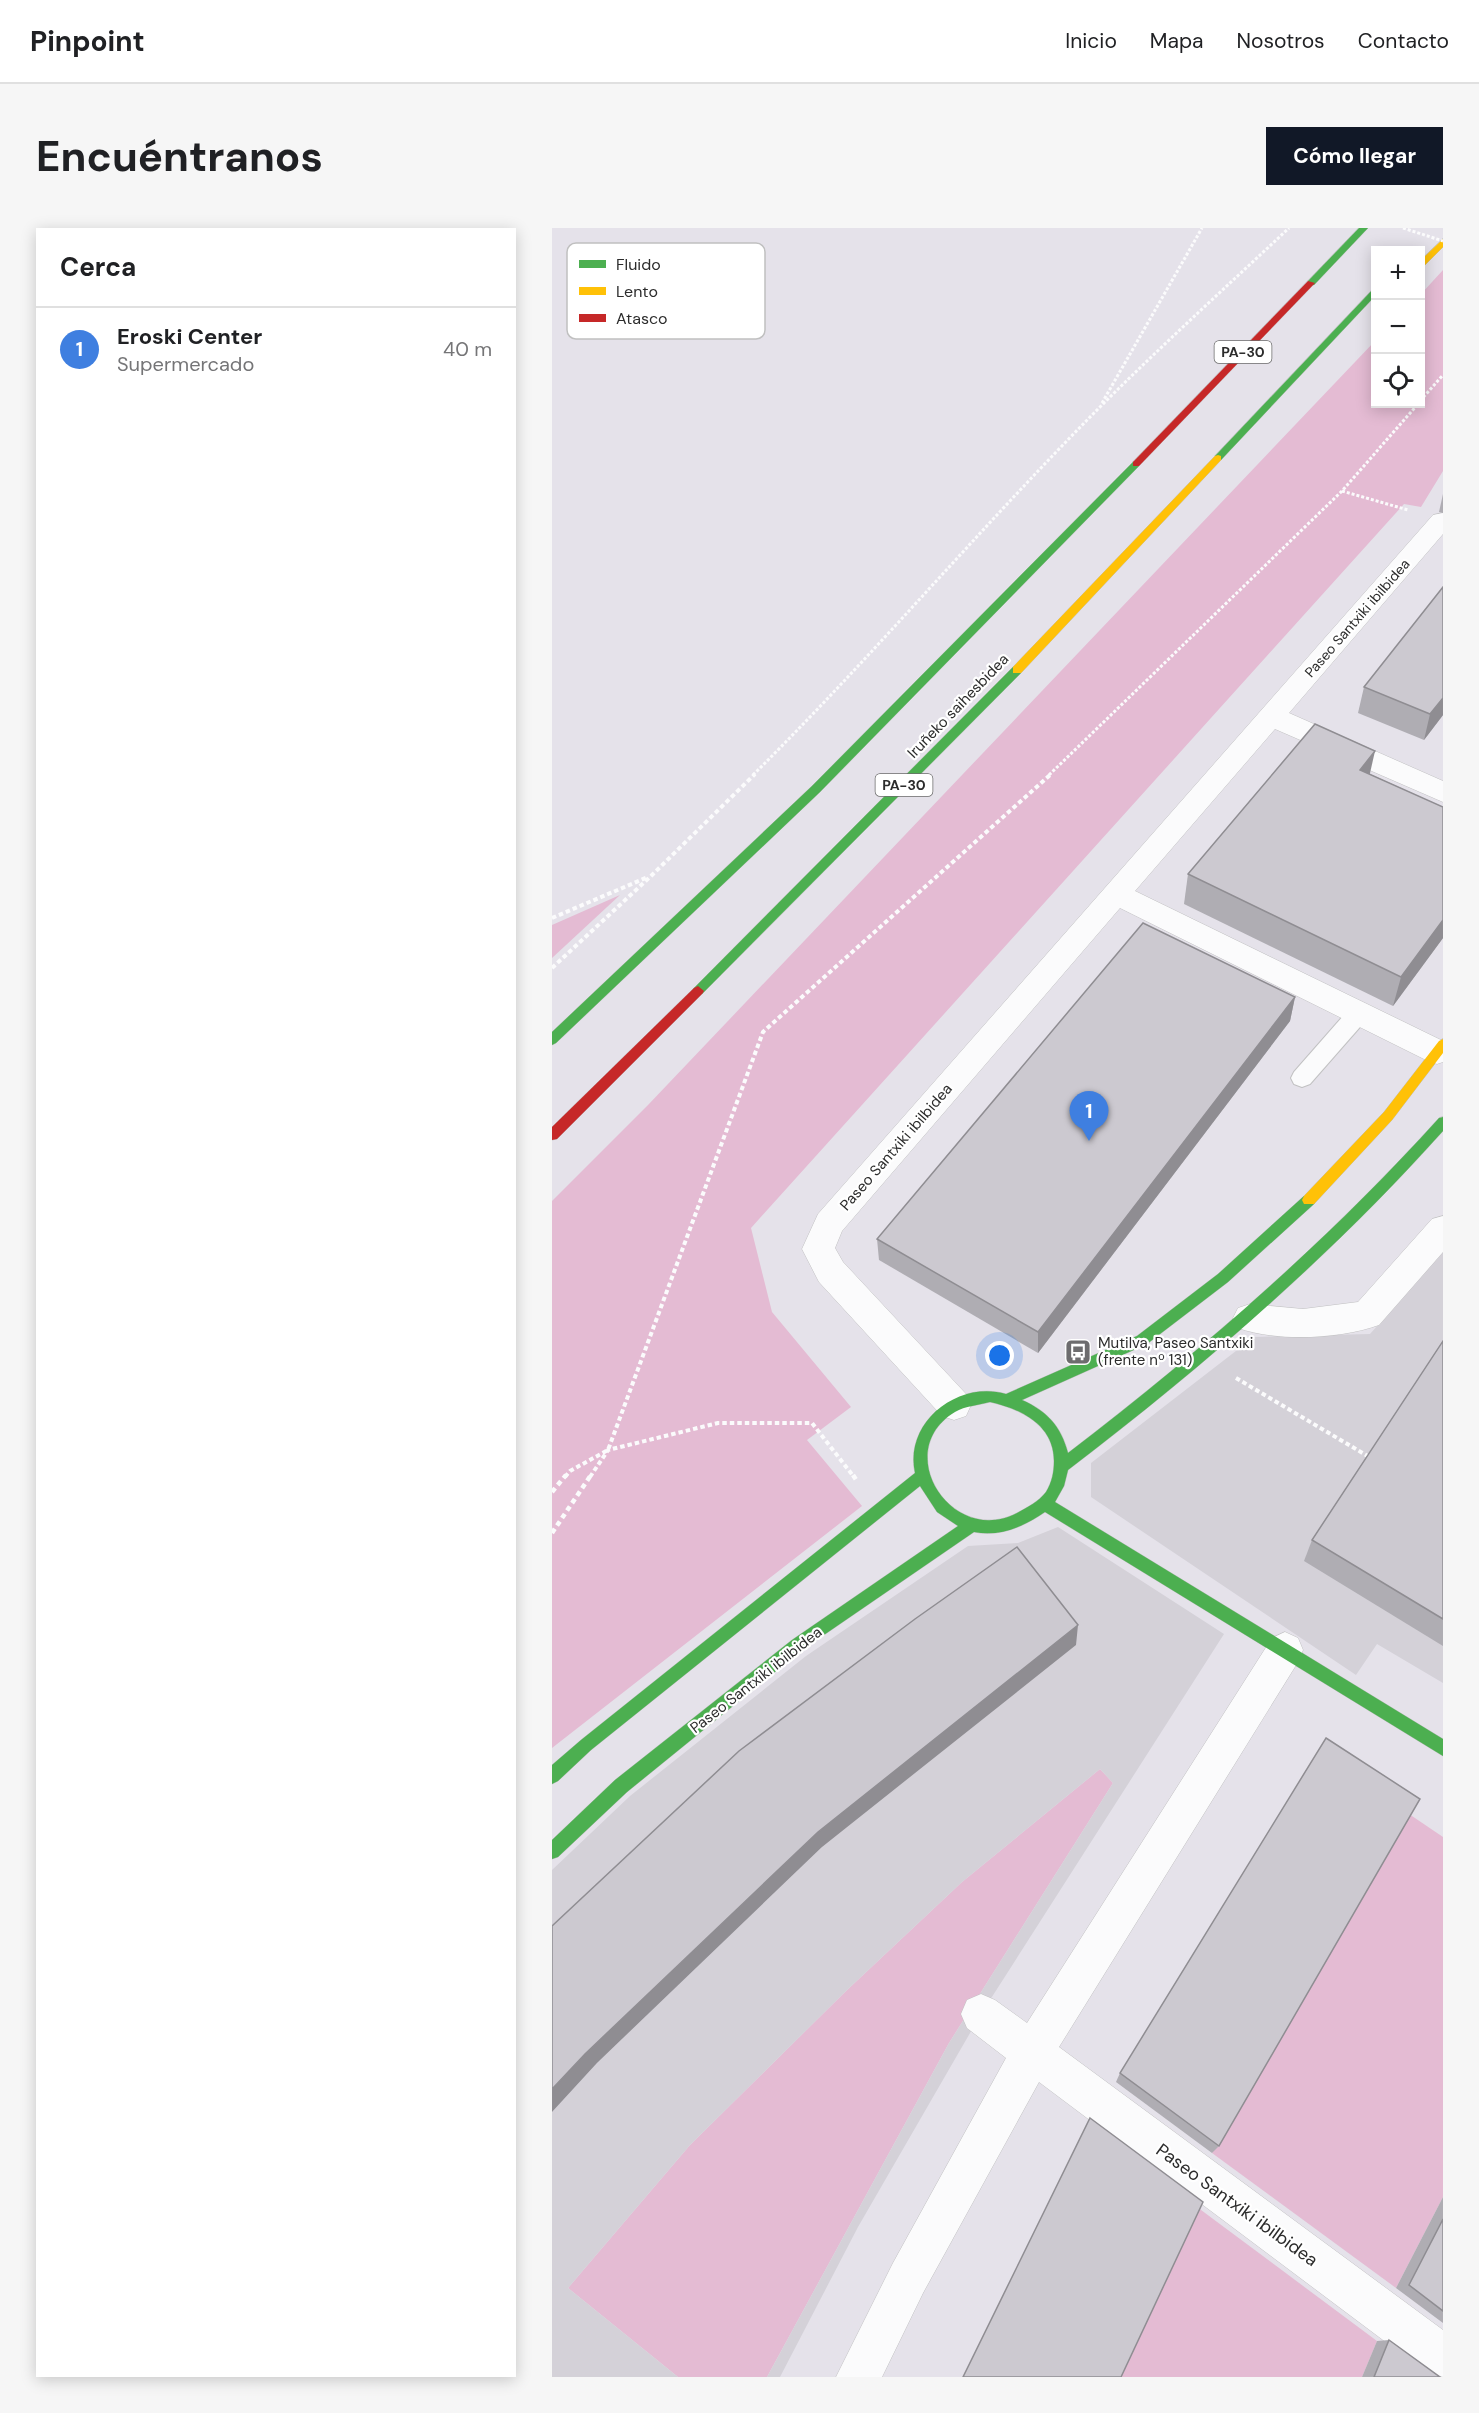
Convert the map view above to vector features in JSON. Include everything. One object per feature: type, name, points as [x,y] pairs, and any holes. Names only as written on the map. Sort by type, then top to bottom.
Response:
[{"type":"main road","name":"PA-30","points":[[552,1040],[816,789],[1364,228]]},
{"type":"main road","points":[[1425,261],[1443,241]]},
{"type":"main road","name":"Iruñeko saihesbidea","points":[[552,1135],[956,734],[1371,294]]},
{"type":"main road","points":[[1248,427],[1350,338]]},
{"type":"main road","points":[[1122,477],[1226,350]]},
{"type":"main road","points":[[1009,1399],[1142,1340],[1223,1278],[1312,1198],[1388,1116],[1440,1048]]},
{"type":"main road","points":[[1062,1465],[1250,1318],[1347,1230],[1443,1122]]},
{"type":"main road","points":[[990,1396],[1009,1399],[1031,1408],[1049,1424],[1060,1443],[1062,1465],[1057,1486],[1045,1504],[1030,1516],[1012,1524],[992,1527],[972,1525],[939,1508],[927,1494],[920,1478],[918,1456],[924,1436],[936,1419],[954,1405],[971,1398],[990,1396]]},
{"type":"main road","points":[[552,1776],[586,1745],[920,1478]]},
{"type":"main road","points":[[1045,1504],[1443,1748]]},
{"type":"main road","name":"Paseo Santxiki ibilbidea","points":[[552,1851],[621,1786],[797,1645],[972,1525]]},
{"type":"street","name":"Paseo Santxiki ibilbidea","points":[[954,1405],[831,1272],[818,1250],[829,1223],[1442,520]]},
{"type":"street","points":[[1271,716],[1443,792]]},
{"type":"street","points":[[1117,894],[1359,1013],[1440,1048]]},
{"type":"street","points":[[1250,1318],[1303,1323],[1367,1315],[1443,1229]]},
{"type":"street","points":[[858,2377],[908,2278],[1032,2053],[1286,1650]]},
{"type":"street","name":"Paseo Santxiki ibilbidea","points":[[981,2014],[1443,2357]]},
{"type":"lane","points":[[1302,1078],[1359,1013]]},
{"type":"path","points":[[1098,409],[1202,228]]},
{"type":"path","points":[[552,969],[651,876],[809,720],[886,634],[1098,409],[1289,228]]},
{"type":"path","points":[[1403,228],[1443,241]]},
{"type":"path","points":[[1425,395],[1443,375]]},
{"type":"path","points":[[552,1533],[608,1450],[763,1032],[1027,796],[1342,491],[1414,408]]},
{"type":"path","points":[[1342,491],[1442,520]]},
{"type":"path","points":[[552,918],[651,876]]},
{"type":"path","points":[[1235,1377],[1372,1459]]},
{"type":"path","points":[[552,1492],[570,1471],[608,1450],[718,1423],[812,1423],[860,1484]]},
{"type":"shaded area","points":[[1443,270],[1443,471],[1421,507],[1404,504],[751,1228],[772,1312],[851,1407],[807,1440],[862,1506],[552,1748],[552,1201],[648,1105],[1371,345],[1371,408],[1425,408],[1425,290]]},
{"type":"shaded area","points":[[620,895],[552,958],[552,925]]},
{"type":"shaded area","points":[[1443,1252],[1443,1683],[1377,1644],[1356,1675],[1091,1497],[1091,1463],[1254,1337],[1370,1334]]},
{"type":"shaded area","points":[[1058,1527],[1224,1634],[981,2014],[858,2227],[780,2377],[767,2377],[949,2043],[1113,1783],[1100,1769],[962,1882],[846,1991],[690,2145],[568,2288],[678,2377],[552,2377],[552,2112],[597,2063],[822,1847],[552,1950],[552,1870],[630,1796],[806,1656],[968,1546],[1018,1543]]},
{"type":"shaded area","points":[[1100,1769],[1113,1783],[949,2043],[767,2377],[678,2377],[568,2288],[690,2145],[846,1991],[962,1882]]},
{"type":"shaded area","points":[[1409,1814],[1443,1837],[1443,2197],[1396,2288],[1212,2153]]},
{"type":"shaded area","points":[[1197,2207],[1377,2341],[1362,2377],[1117,2377]]},
{"type":"building","points":[[1443,587],[1443,698],[1430,714],[1364,687]]},
{"type":"building","points":[[1315,724],[1375,751],[1360,770],[1443,807],[1443,920],[1401,977],[1188,874]]},
{"type":"building","points":[[1143,923],[1295,997],[1038,1332],[877,1239]]},
{"type":"building","points":[[1443,1341],[1443,1619],[1312,1540]]},
{"type":"building","points":[[1017,1547],[1078,1625],[818,1832],[585,2054],[552,2089],[552,1926],[739,1751],[915,1619]]},
{"type":"building","points":[[1326,1738],[1420,1799],[1219,2146],[1120,2073]]},
{"type":"building","points":[[1090,2118],[1203,2202],[1121,2377],[963,2377]]},
{"type":"building","points":[[1443,2219],[1443,2311],[1409,2285]]},
{"type":"building","points":[[1389,2340],[1440,2377],[1374,2377]]},
{"type":"traffic: fast","points":[[1311,283],[1364,228]]},
{"type":"traffic: fast","points":[[1218,458],[1371,294]]},
{"type":"traffic: fast","points":[[552,1040],[816,789],[1136,464]]},
{"type":"traffic: fast","points":[[698,991],[1017,670]]},
{"type":"traffic: fast","points":[[1063,1465],[1165,1386],[1262,1304],[1355,1216],[1443,1122]]},
{"type":"traffic: fast","points":[[1009,1399],[1142,1340],[1223,1278],[1309,1200]]},
{"type":"traffic: fast","points":[[990,1396],[1018,1404],[1042,1418],[1057,1439],[1061,1453],[1061,1468],[1055,1490],[1037,1510],[1004,1526],[985,1527],[957,1519],[942,1507],[923,1477],[920,1452],[928,1430],[947,1410],[956,1405],[990,1396]]},
{"type":"traffic: fast","points":[[552,1776],[586,1745],[920,1478]]},
{"type":"traffic: fast","points":[[1045,1504],[1443,1748]]},
{"type":"traffic: fast","points":[[552,1851],[621,1786],[797,1645],[972,1525]]},
{"type":"traffic: slow","points":[[1425,262],[1443,242]]},
{"type":"traffic: slow","points":[[1017,670],[1218,458]]},
{"type":"traffic: slow","points":[[1309,1200],[1388,1116],[1443,1044]]},
{"type":"traffic: jam","points":[[1136,464],[1311,283]]},
{"type":"traffic: jam","points":[[552,1135],[698,991]]},
{"type":"place","name":"Eroski Center","points":[[1089,1141]]},
{"type":"place","name":"Mutilva, Paseo Santxiki (frente nº 131)","points":[[1078,1352]]}]
